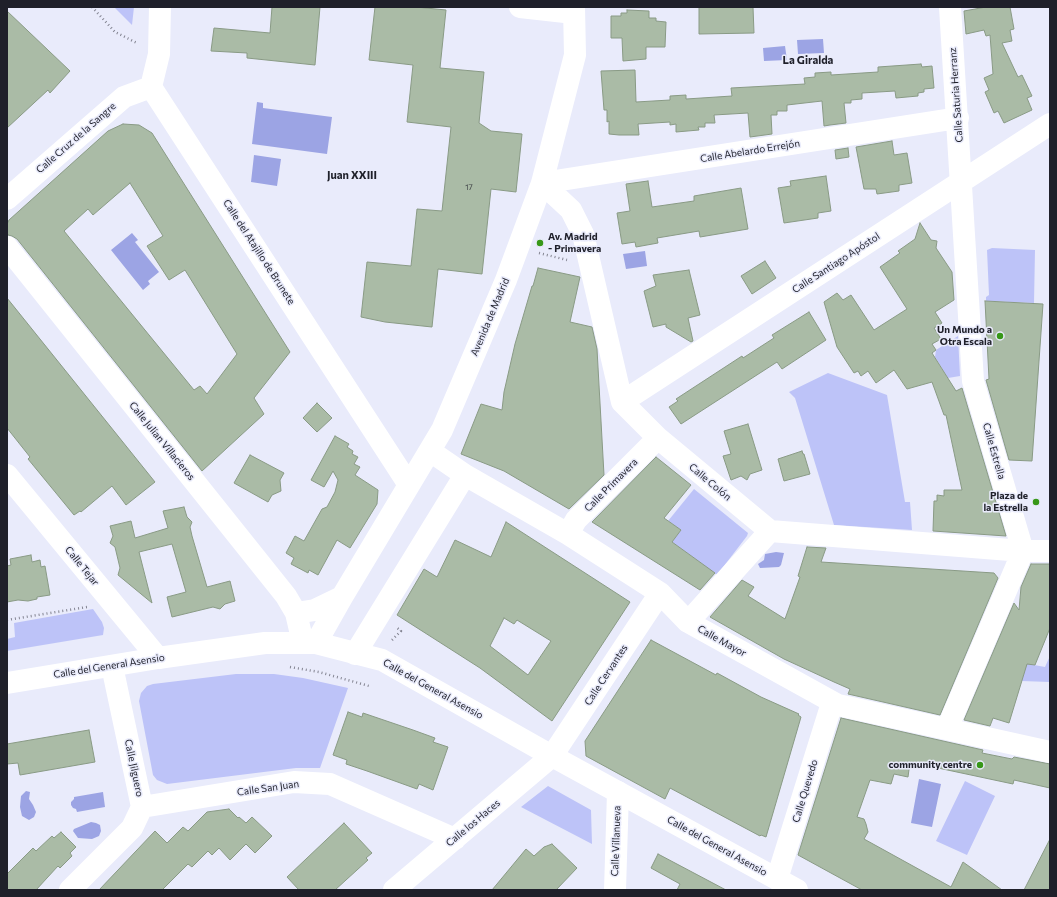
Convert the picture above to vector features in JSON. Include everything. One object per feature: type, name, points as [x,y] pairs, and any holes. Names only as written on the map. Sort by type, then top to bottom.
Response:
[{"type":"street","points":[[151,87],[159,54],[160,7]]},
{"type":"street","name":"Avenida de Madrid","points":[[310,643],[342,597],[446,423],[506,280],[542,183],[575,55],[574,10],[520,7]]},
{"type":"street","name":"Calle Saturia Herranz","points":[[950,7],[961,182]]},
{"type":"street","name":"Calle Cruz de la Sangre","points":[[7,199],[124,97],[151,87]]},
{"type":"street","name":"Calle del Atajillo de Brunete","points":[[151,87],[409,485]]},
{"type":"street","name":"Calle Abelardo Errejón","points":[[542,183],[958,118]]},
{"type":"street","name":"Calle Santiago Apóstol","points":[[622,402],[1050,124]]},
{"type":"street","name":"Calle Estrella","points":[[961,182],[974,381],[1022,551]]},
{"type":"street","points":[[542,183],[571,210],[583,234],[622,402]]},
{"type":"street","name":"Calle Julian Villacieros","points":[[7,247],[286,596],[310,643]]},
{"type":"street","name":"Calle Colón","points":[[622,402],[658,438],[770,531]]},
{"type":"street","name":"Calle Primavera","points":[[568,534],[576,520],[658,438]]},
{"type":"street","name":"Calle Mayor","points":[[430,451],[465,475],[568,534],[660,593],[688,622],[832,703],[1050,752]]},
{"type":"street","name":"Calle Tejar","points":[[7,475],[158,658]]},
{"type":"street","points":[[355,654],[465,475]]},
{"type":"street","points":[[688,622],[770,531],[1022,551],[1050,551]]},
{"type":"street","points":[[947,729],[1022,551]]},
{"type":"street","name":"Calle Cervantes","points":[[552,756],[660,593]]},
{"type":"street","points":[[296,614],[315,610],[342,597]]},
{"type":"street","name":"Calle del General Asensio","points":[[7,683],[158,658],[265,643],[310,643],[382,660],[552,756],[797,890]]},
{"type":"street","name":"Calle Jilguero","points":[[70,890],[132,828],[142,807],[112,666]]},
{"type":"street","name":"Calle Quevedo","points":[[777,879],[832,703]]},
{"type":"street","name":"Calle los Haces","points":[[394,890],[552,756]]},
{"type":"street","name":"Calle San Juan","points":[[142,807],[294,782],[330,784],[454,839]]},
{"type":"street","name":"Calle Villanueva","points":[[615,890],[618,792]]},
{"type":"path","points":[[92,7],[115,32],[159,54]]},
{"type":"path","points":[[518,248],[591,266]]},
{"type":"path","points":[[7,620],[99,605],[108,598]]},
{"type":"path","points":[[288,666],[319,672],[369,686]]},
{"type":"shaded area","points":[[114,7],[134,7],[132,25]]},
{"type":"shaded area","points":[[823,39],[824,53],[798,54],[797,40]]},
{"type":"shaded area","points":[[785,46],[787,60],[764,61],[763,48]]},
{"type":"shaded area","points":[[257,102],[263,103],[263,108],[332,117],[327,154],[252,144]]},
{"type":"shaded area","points":[[254,155],[281,159],[277,186],[251,182]]},
{"type":"shaded area","points":[[132,233],[138,240],[135,242],[159,272],[148,281],[150,284],[143,290],[111,250]]},
{"type":"shaded area","points":[[992,248],[1035,250],[1034,303],[986,301],[986,297],[989,295],[987,250]]},
{"type":"shaded area","points":[[645,251],[647,266],[626,269],[623,254]]},
{"type":"shaded area","points":[[958,336],[960,376],[948,378],[935,357],[936,350]]},
{"type":"shaded area","points":[[828,373],[887,395],[905,502],[910,502],[912,530],[834,525],[795,398],[789,392]]},
{"type":"shaded area","points":[[694,489],[748,533],[717,575],[672,542],[681,530],[668,521]]},
{"type":"shaded area","points":[[776,552],[784,553],[781,565],[779,567],[760,568],[758,564],[764,560],[765,554]]},
{"type":"shaded area","points":[[93,609],[102,622],[104,628],[103,635],[7,651],[7,639],[15,637],[14,623]]},
{"type":"shaded area","points":[[1050,656],[1050,682],[1021,681],[1007,660],[1045,667]]},
{"type":"shaded area","points":[[236,674],[274,674],[303,678],[348,688],[320,768],[296,768],[167,784],[157,780],[153,775],[139,701],[141,693],[147,686],[153,684]]},
{"type":"shaded area","points":[[919,779],[941,784],[932,827],[911,823]]},
{"type":"shaded area","points":[[965,781],[995,796],[967,855],[936,841]]},
{"type":"shaded area","points":[[548,786],[591,810],[592,844],[521,807]]},
{"type":"shaded area","points":[[26,791],[30,792],[29,799],[36,812],[34,817],[29,820],[22,816],[20,807],[21,796]]},
{"type":"shaded area","points":[[103,792],[105,807],[77,812],[71,805],[74,797]]},
{"type":"shaded area","points":[[91,822],[100,825],[101,831],[99,836],[92,839],[78,838],[73,831],[74,829]]},
{"type":"building","points":[[272,7],[320,7],[315,65],[247,58],[247,53],[211,51],[214,28],[270,33]]},
{"type":"building","points":[[375,7],[416,7],[446,10],[440,68],[484,72],[479,123],[491,131],[522,134],[516,192],[491,189],[482,274],[438,269],[432,327],[385,322],[361,317],[367,262],[411,266],[417,209],[442,211],[451,127],[407,122],[413,65],[369,60]]},
{"type":"building","points":[[699,7],[753,7],[754,33],[699,34]]},
{"type":"building","points":[[986,7],[1010,7],[1014,29],[1010,30],[1012,41],[1002,43],[1018,77],[1022,75],[1032,96],[1027,98],[1032,110],[1004,123],[998,111],[994,113],[985,92],[989,90],[984,78],[993,74],[990,35],[986,36],[984,30],[966,34],[964,11]]},
{"type":"building","points":[[627,10],[649,11],[649,18],[656,18],[656,21],[666,22],[665,47],[646,47],[646,59],[623,61],[622,38],[611,38],[611,16],[621,16],[621,13],[627,13]]},
{"type":"building","points":[[7,11],[70,71],[50,93],[48,90],[7,128]]},
{"type":"building","points":[[921,64],[922,67],[932,66],[934,88],[924,89],[924,92],[918,93],[918,96],[896,98],[895,91],[862,93],[862,99],[851,100],[851,103],[844,103],[846,123],[824,126],[822,101],[787,105],[787,111],[777,111],[777,115],[771,115],[772,134],[750,137],[748,113],[714,115],[715,123],[705,123],[705,127],[698,127],[699,130],[676,132],[676,124],[670,125],[670,122],[638,124],[639,135],[609,134],[607,110],[604,110],[601,71],[635,70],[636,102],[670,100],[670,96],[686,95],[686,99],[732,96],[731,88],[805,84],[804,78],[815,77],[815,73],[831,72],[831,75],[878,72],[878,67]]},
{"type":"building","points":[[123,124],[139,125],[152,133],[290,352],[254,398],[264,414],[202,471],[17,239],[8,235],[7,233],[7,224],[9,220],[108,131]],"holes":[[[130,183],[163,236],[147,246],[169,280],[185,270],[237,354],[207,394],[200,386],[194,390],[64,231],[88,209],[93,215]]]},
{"type":"building","points":[[892,141],[894,155],[907,153],[912,183],[899,185],[899,191],[877,194],[876,189],[864,189],[856,147]]},
{"type":"building","points":[[848,148],[849,157],[836,159],[835,150]]},
{"type":"building","points":[[826,176],[831,211],[818,213],[818,218],[784,223],[778,188],[791,186],[790,181]]},
{"type":"building","points":[[648,181],[652,207],[694,201],[694,196],[741,188],[748,229],[700,237],[699,231],[657,238],[658,243],[636,247],[635,242],[622,244],[617,213],[630,211],[626,184]]},
{"type":"building","points":[[920,223],[931,240],[937,241],[936,248],[952,272],[954,300],[935,312],[942,323],[934,328],[941,339],[932,344],[936,350],[932,353],[956,391],[962,388],[1006,536],[933,531],[934,501],[937,501],[937,495],[944,496],[944,490],[962,490],[946,415],[944,415],[932,382],[907,389],[894,370],[876,383],[868,371],[861,376],[858,371],[854,373],[837,347],[824,302],[837,293],[843,300],[851,295],[874,330],[907,309],[880,267],[900,253],[898,251],[915,239]]},
{"type":"building","points":[[765,261],[776,278],[752,294],[741,276]]},
{"type":"building","points":[[538,268],[580,277],[570,322],[592,327],[597,349],[604,475],[569,509],[504,471],[461,454],[481,404],[502,410],[504,392],[515,344]]},
{"type":"building","points":[[689,270],[700,315],[688,318],[693,341],[691,342],[666,327],[666,324],[653,327],[644,291],[656,286],[653,275]]},
{"type":"building","points":[[7,298],[155,482],[126,505],[112,486],[81,512],[80,511],[74,515],[28,459],[30,457],[7,428]]},
{"type":"building","points":[[985,301],[1043,304],[1032,461],[1009,460],[986,380],[989,379]]},
{"type":"building","points":[[809,312],[826,340],[782,369],[777,362],[681,424],[669,407],[678,401],[676,399],[742,356],[743,358],[774,338],[772,335]]},
{"type":"building","points":[[317,403],[332,418],[317,432],[303,418]]},
{"type":"building","points":[[748,424],[762,470],[750,474],[747,480],[741,476],[731,480],[723,456],[731,454],[724,431]]},
{"type":"building","points":[[335,436],[349,444],[347,447],[353,451],[352,454],[358,457],[354,464],[360,467],[355,475],[378,490],[377,504],[350,548],[337,540],[318,575],[309,570],[308,573],[291,564],[294,558],[286,553],[295,536],[304,541],[322,509],[327,507],[335,492],[338,480],[333,471],[324,487],[311,480]]},
{"type":"building","points":[[802,451],[810,474],[784,481],[778,459]]},
{"type":"building","points":[[250,455],[284,473],[280,480],[281,491],[272,495],[268,502],[234,483]]},
{"type":"building","points":[[656,457],[691,485],[664,518],[681,530],[672,542],[715,573],[700,590],[592,522]]},
{"type":"building","points":[[184,507],[187,517],[192,522],[190,527],[192,536],[207,587],[230,581],[235,601],[225,604],[220,609],[213,607],[172,617],[167,597],[186,592],[172,544],[139,552],[152,603],[118,575],[120,568],[115,547],[110,543],[113,536],[110,526],[131,521],[135,538],[168,528],[163,511]]},
{"type":"building","points":[[506,522],[630,602],[552,721],[480,668],[397,615],[424,569],[437,577],[455,540],[491,557]],"holes":[[[504,618],[514,624],[517,620],[551,641],[528,675],[490,646]]]},
{"type":"building","points":[[807,547],[826,548],[821,562],[994,573],[998,578],[940,715],[848,694],[850,689],[784,659],[710,617],[742,580],[754,587],[748,596],[785,619],[800,577],[798,576]]},
{"type":"building","points":[[31,555],[32,562],[40,560],[41,567],[45,566],[50,595],[37,597],[37,599],[28,601],[18,600],[7,602],[7,566],[11,565],[10,559]]},
{"type":"building","points":[[1031,564],[1050,564],[1050,628],[1035,665],[1027,664],[1009,723],[993,718],[990,726],[964,720],[1014,603],[1019,610],[1021,587]]},
{"type":"building","points":[[651,640],[716,675],[717,673],[761,697],[799,714],[798,715],[801,717],[766,837],[760,836],[670,788],[665,799],[586,756],[585,741]]},
{"type":"building","points":[[348,712],[362,717],[363,713],[413,730],[435,738],[433,742],[448,747],[433,790],[419,784],[417,789],[346,764],[347,760],[333,755]]},
{"type":"building","points":[[841,718],[983,750],[982,753],[1050,764],[1050,788],[1014,780],[1013,784],[910,762],[908,777],[894,774],[891,784],[870,780],[857,817],[864,819],[866,824],[868,832],[864,839],[951,887],[963,862],[1002,890],[862,890],[798,855]]},
{"type":"building","points":[[89,730],[95,762],[20,775],[18,763],[7,764],[7,744]]},
{"type":"building","points":[[229,809],[238,818],[239,817],[246,823],[252,817],[272,836],[255,853],[246,844],[230,860],[219,848],[212,855],[208,851],[192,867],[188,864],[162,890],[99,890],[155,831],[167,843],[183,827],[188,831],[207,812]]},
{"type":"building","points":[[344,823],[372,853],[366,858],[368,860],[335,890],[299,890],[287,877]]},
{"type":"building","points":[[61,832],[76,847],[70,853],[72,856],[60,868],[58,866],[36,890],[7,890],[7,874],[33,848],[36,851],[52,836],[54,838]]},
{"type":"building","points":[[1050,839],[1050,890],[1024,890]]},
{"type":"building","points":[[552,844],[577,868],[556,890],[492,890],[526,849],[534,856],[544,847]]},
{"type":"building","points":[[658,854],[726,890],[677,890],[680,884],[651,868]]},
{"type":"place","name":"Av. Madrid - Primavera","points":[[540,243]]},
{"type":"place","name":"Un Mundo a Otra Escala","points":[[1000,336]]},
{"type":"place","name":"Plaza de la Estrella","points":[[1036,502]]},
{"type":"place","name":"community centre","points":[[980,765]]},
{"type":"district","name":"La Giralda","points":[[808,60]]},
{"type":"district","name":"Juan XXIII","points":[[352,175]]}]
